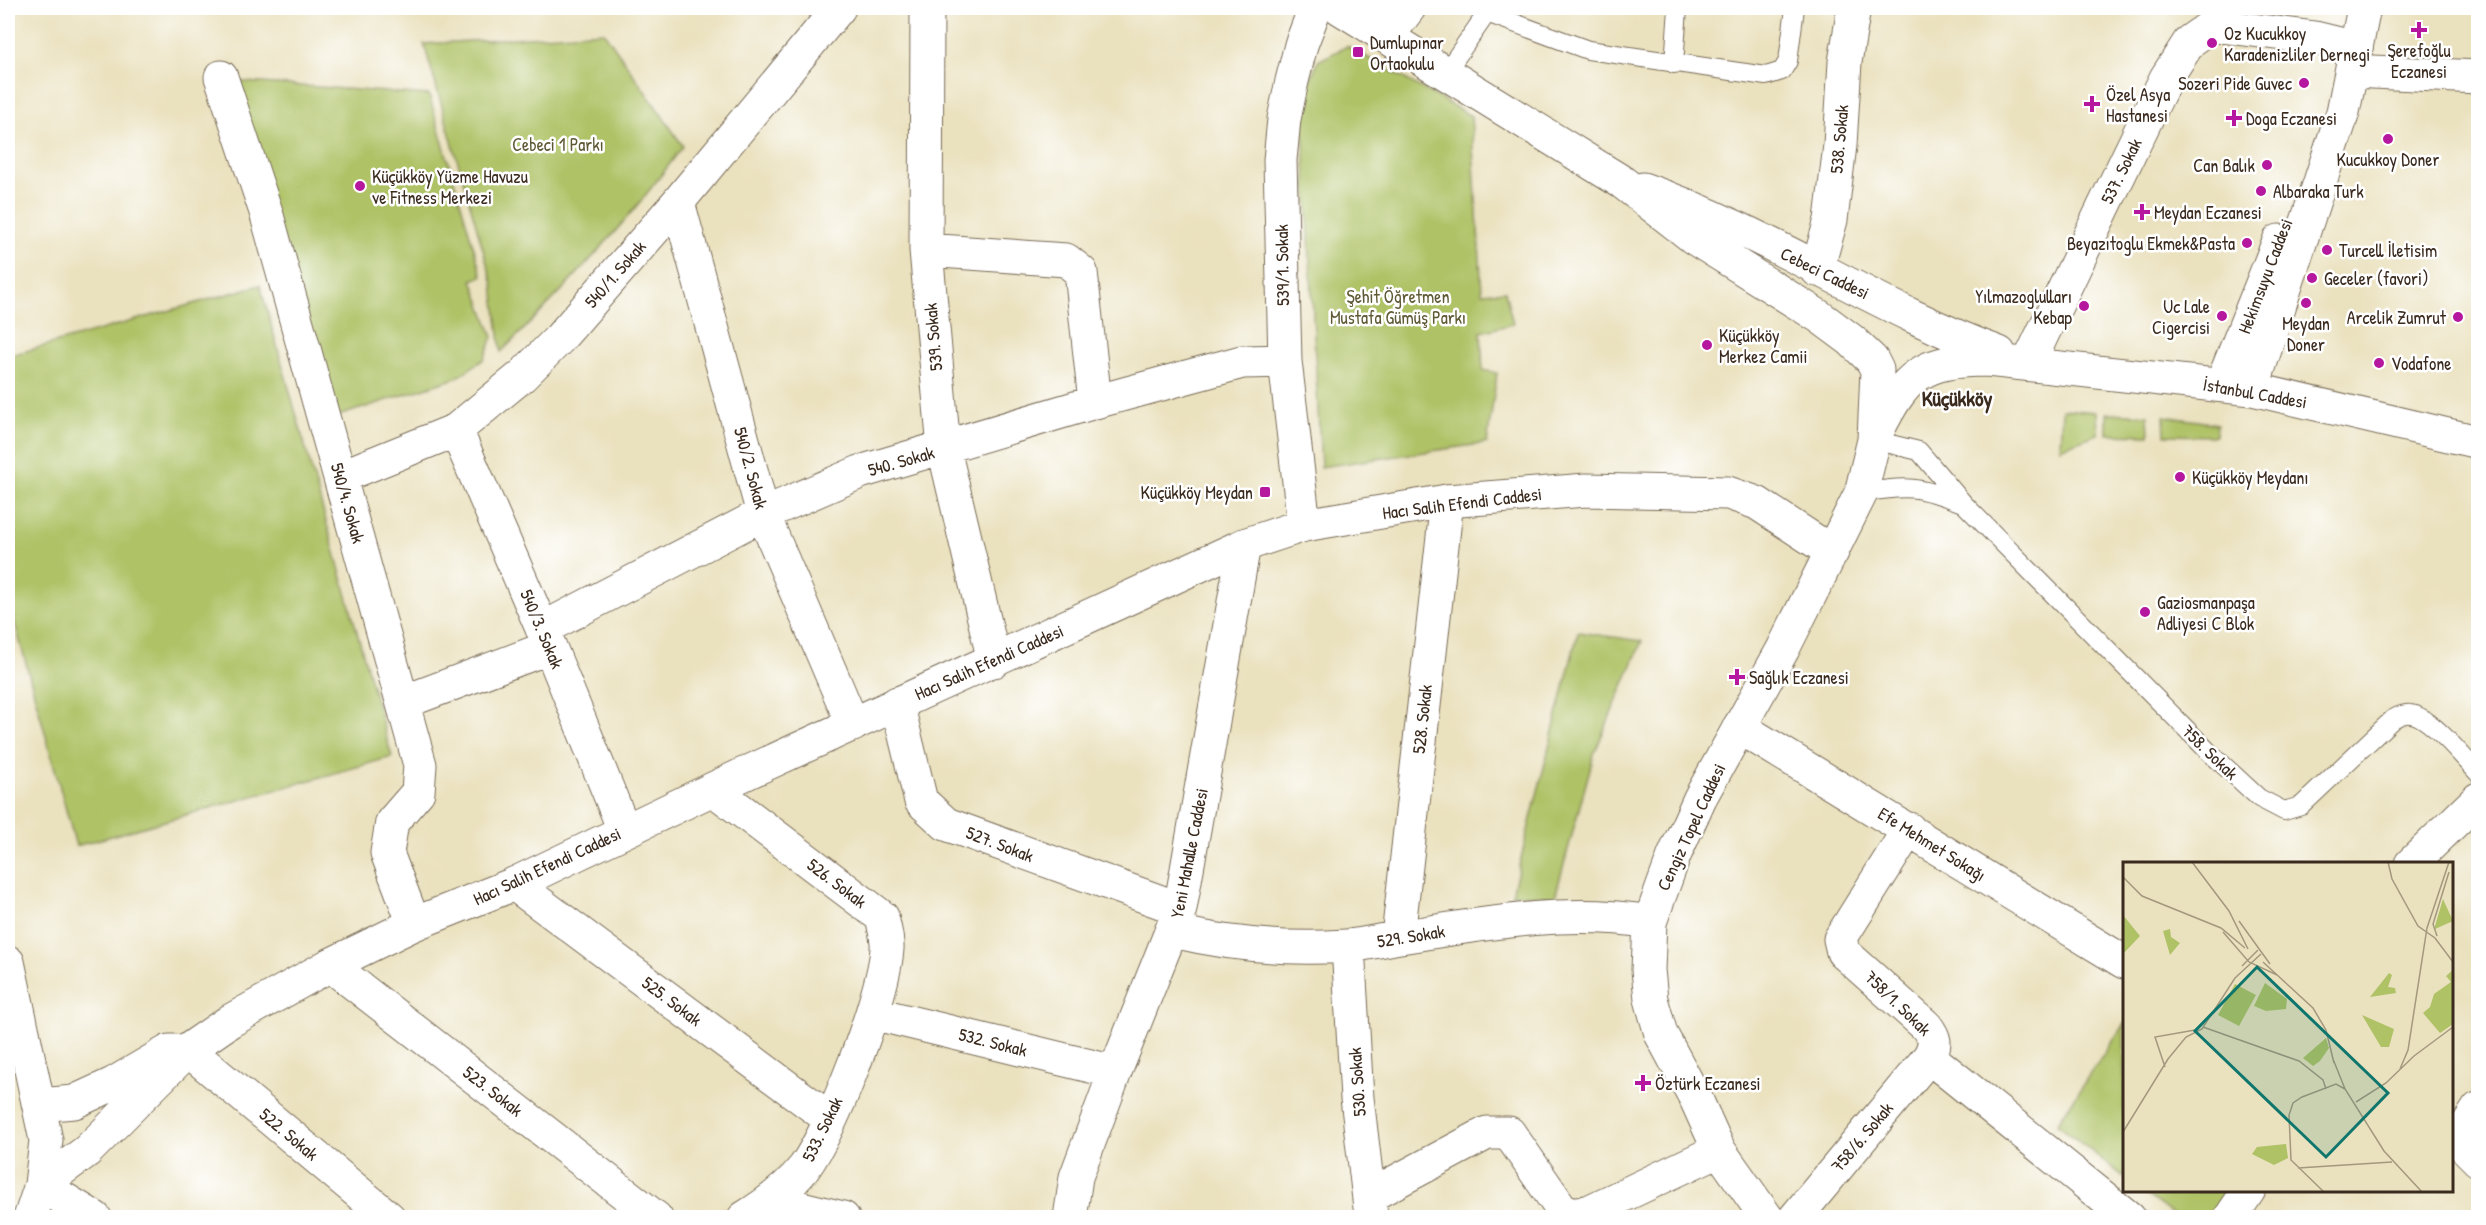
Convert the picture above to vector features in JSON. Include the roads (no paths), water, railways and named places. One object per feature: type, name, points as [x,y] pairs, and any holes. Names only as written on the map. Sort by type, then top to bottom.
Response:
[{"type":"street","name":"540/1. Sokak","points":[[340,477],[456,430],[515,382],[559,339],[678,202],[839,8]]},
{"type":"street","name":"539. Sokak","points":[[927,8],[926,250],[944,449],[994,661]]},
{"type":"street","name":"539/1. Sokak","points":[[1304,525],[1285,361],[1280,160],[1284,119],[1292,81],[1301,45],[1315,8]]},
{"type":"street","name":"Cebeci Caddesi","points":[[1340,8],[1622,182],[1694,238],[1778,290],[1851,340],[1872,360],[1877,370],[1874,440]]},
{"type":"street","points":[[1388,37],[1409,8]]},
{"type":"street","name":"538. Sokak","points":[[1817,270],[1831,220],[1840,145],[1845,62],[1854,8]]},
{"type":"street","name":"Hekimsuyu Caddesi","points":[[2237,387],[2343,112],[2364,8]]},
{"type":"street","name":"537. Sokak","points":[[2028,364],[2166,78],[2190,41],[2213,25],[2315,38],[2354,59],[2478,77]]},
{"type":"street","name":"540/4. Sokak","points":[[221,77],[266,212],[420,765],[418,792],[392,822],[387,853],[414,924]]},
{"type":"street","name":"Cebeci Caddesi","points":[[1622,182],[1690,205],[1952,335],[2028,364]]},
{"type":"street","name":"540/2. Sokak","points":[[678,202],[764,514],[854,725]]},
{"type":"street","points":[[926,250],[1066,260],[1081,272],[1095,402]]},
{"type":"street","points":[[1778,290],[1803,288],[1812,280],[1817,270]]},
{"type":"street","points":[[1874,440],[1893,400],[1910,380],[1932,366],[1956,360],[2028,364]]},
{"type":"street","name":"540. Sokak","points":[[404,702],[546,638],[764,514],[860,472],[944,449],[1095,402],[1242,362],[1285,361]]},
{"type":"street","name":"İstanbul Caddesi","points":[[2028,364],[2150,380],[2237,387],[2478,442]]},
{"type":"street","name":"540/3. Sokak","points":[[456,430],[546,638],[624,830]]},
{"type":"street","name":"Cengiz Topel Caddesi","points":[[1756,1213],[1719,1150],[1696,1099],[1661,1034],[1651,999],[1648,970],[1650,922],[1674,856],[1696,807],[1861,493],[1874,440]]},
{"type":"street","name":"Hacı Salih Efendi Caddesi","points":[[188,1050],[230,1020],[414,924],[514,884],[624,830],[854,725],[897,703],[994,661],[1244,545],[1304,525],[1447,501],[1586,490],[1728,493],[1757,503],[1832,552]]},
{"type":"street","name":"528. Sokak","points":[[1398,937],[1447,501]]},
{"type":"street","name":"Yeni Mahalle Caddesi","points":[[1070,1218],[1076,1177],[1115,1072],[1177,920],[1244,545]]},
{"type":"street","name":"527. Sokak","points":[[897,703],[921,801],[946,824],[1177,920]]},
{"type":"street","name":"Efe Mehmet Sokağı","points":[[1739,727],[2123,961]]},
{"type":"street","name":"526. Sokak","points":[[713,789],[882,917],[888,948],[872,1013]]},
{"type":"street","points":[[2413,862],[2478,799]]},
{"type":"street","name":"758/1. Sokak","points":[[1909,829],[1840,939],[1843,952],[1926,1026],[1935,1038],[1935,1047],[1929,1057],[2129,1218]]},
{"type":"street","name":"525. Sokak","points":[[514,884],[830,1119]]},
{"type":"street","name":"529. Sokak","points":[[1177,920],[1215,941],[1268,948],[1348,946],[1541,917],[1621,917],[1650,922]]},
{"type":"street","name":"530. Sokak","points":[[1348,946],[1358,1098],[1370,1207]]},
{"type":"street","points":[[8,962],[46,1140],[41,1185],[30,1218]]},
{"type":"street","name":"523. Sokak","points":[[330,966],[656,1218]]},
{"type":"street","name":"532. Sokak","points":[[872,1013],[1115,1072]]},
{"type":"street","name":"533. Sokak","points":[[744,1218],[772,1201],[804,1167],[830,1119],[872,1013]]},
{"type":"street","points":[[39,1105],[74,1102],[113,1084],[169,1051],[188,1050]]},
{"type":"street","points":[[41,1185],[87,1151],[188,1050]]},
{"type":"street","name":"522. Sokak","points":[[188,1050],[390,1218]]},
{"type":"street","name":"758/6. Sokak","points":[[1795,1218],[1929,1057]]},
{"type":"street","points":[[2463,1144],[2478,1109]]},
{"type":"street","points":[[1370,1207],[1488,1133],[1509,1133],[1565,1214],[1588,1212],[1719,1150]]},
{"type":"street","points":[[41,1185],[95,1218]]},
{"type":"street","points":[[772,1201],[843,1218]]},
{"type":"lane","points":[[1674,64],[1678,8]]},
{"type":"lane","points":[[1446,72],[1486,10],[1587,50],[1766,76],[1782,71],[1788,61],[1795,8]]},
{"type":"lane","name":"758. Sokak","points":[[1874,440],[1919,451],[1964,504],[2208,751],[2259,798],[2284,812],[2301,806],[2392,719],[2400,716],[2410,714],[2424,718],[2478,772]]},
{"type":"lane","points":[[1861,493],[1899,487],[1921,488],[1964,504]]},
{"type":"place","name":"Şerefoğlu Eczanesi","points":[[2419,30]]},
{"type":"place","name":"Oz Kucukkoy Karadenizliler Dernegi","points":[[2212,43]]},
{"type":"place","name":"Dumlupınar Ortaokulu","points":[[1358,52]]},
{"type":"place","name":"Sozeri Pide Guvec","points":[[2304,83]]},
{"type":"place","name":"Özel Asya Hastanesi","points":[[2092,104]]},
{"type":"place","name":"Doga Eczanesi","points":[[2234,118]]},
{"type":"place","name":"Kucukkoy Doner","points":[[2388,139]]},
{"type":"place","name":"Can Balık","points":[[2267,165]]},
{"type":"place","name":"Küçükköy Yüzme Havuzu ve Fitness Merkezi","points":[[360,186]]},
{"type":"place","name":"Albaraka Turk","points":[[2261,191]]},
{"type":"place","name":"Meydan Eczanesi","points":[[2142,212]]},
{"type":"place","name":"Beyazıtoglu Ekmek&Pasta","points":[[2247,243]]},
{"type":"place","name":"Turcell İletisim","points":[[2327,250]]},
{"type":"place","name":"Geceler (favori)","points":[[2312,278]]},
{"type":"place","name":"Meydan Doner","points":[[2306,303]]},
{"type":"place","name":"Yılmazoglulları Kebap","points":[[2084,306]]},
{"type":"place","name":"Uc Lale Cigercisi","points":[[2222,316]]},
{"type":"place","name":"Arcelik Zumrut","points":[[2458,317]]},
{"type":"place","name":"Küçükköy Merkez Camii","points":[[1707,345]]},
{"type":"place","name":"Vodafone","points":[[2379,363]]},
{"type":"place","name":"Küçükköy Meydanı","points":[[2180,477]]},
{"type":"place","name":"Küçükköy Meydan","points":[[1265,492]]},
{"type":"place","name":"Gaziosmanpaşa Adliyesi C Blok","points":[[2145,612]]},
{"type":"place","name":"Sağlık Eczanesi","points":[[1737,677]]},
{"type":"place","name":"Öztürk Eczanesi","points":[[1643,1083]]},
{"type":"district","name":"Küçükköy","points":[[1957,398]]},
{"type":"park label","name":"Cebeci 1 Parkı","points":[[558,144]]},
{"type":"park label","name":"Şehit Öğretmen Mustafa Gümüş Parkı","points":[[1398,306]]}]
